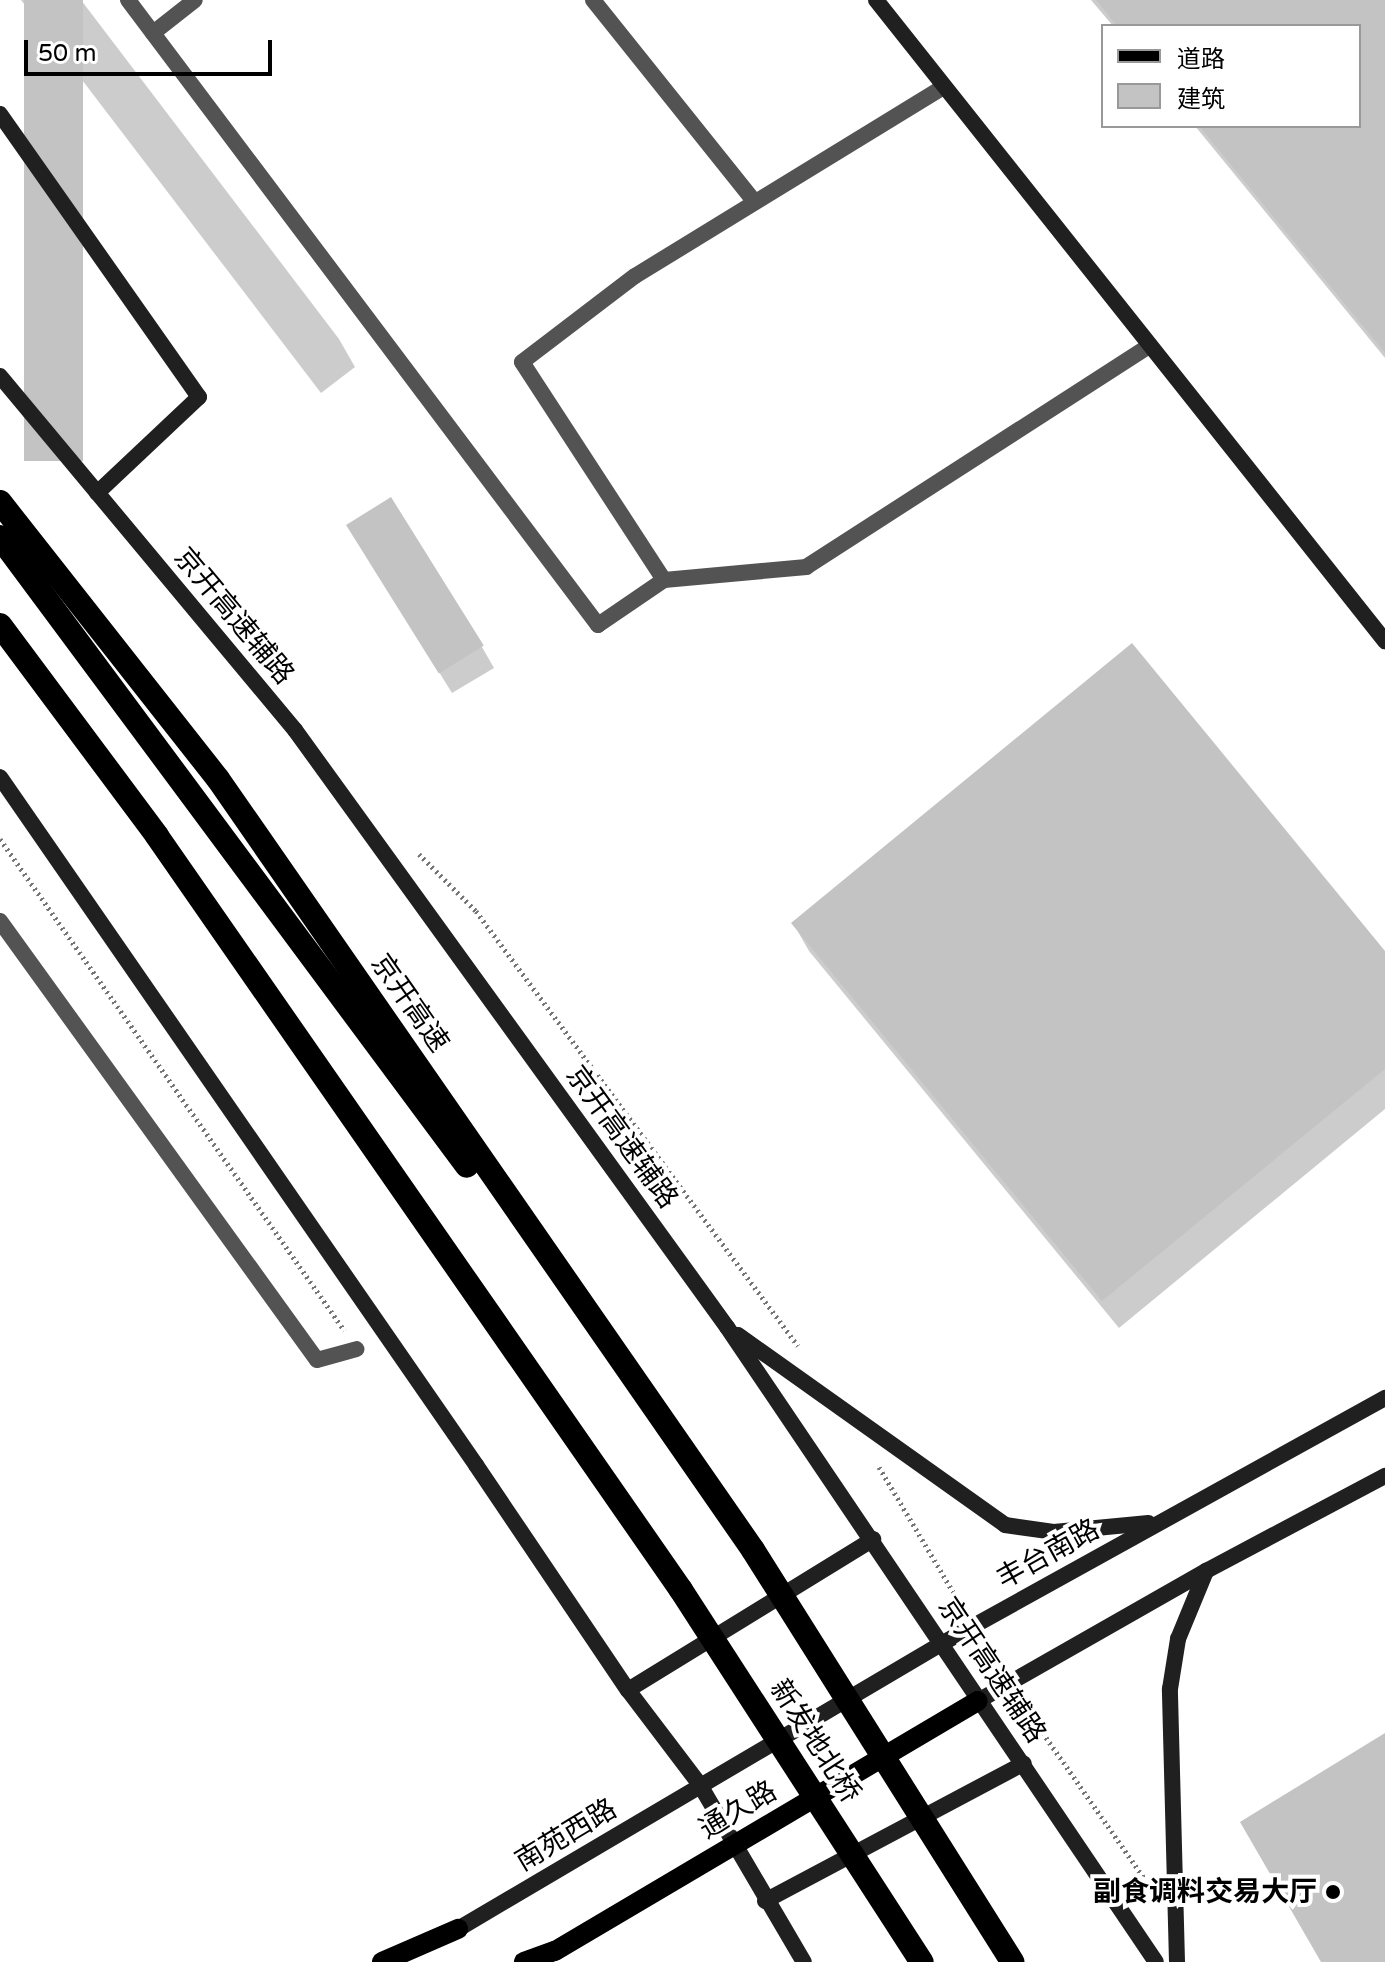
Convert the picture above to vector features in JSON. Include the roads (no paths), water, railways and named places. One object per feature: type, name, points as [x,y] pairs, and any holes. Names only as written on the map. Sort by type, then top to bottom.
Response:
[{"type":"highway","name":"京开高速","points":[[0,502],[218,779],[753,1550]]},
{"type":"highway","points":[[0,537],[753,1550]]},
{"type":"highway","points":[[0,625],[157,836],[469,1284]]},
{"type":"highway","points":[[0,633],[469,1284]]},
{"type":"highway","name":"新发地北桥","points":[[469,1284],[681,1590],[922,1962]]},
{"type":"highway","name":"新发地北桥","points":[[753,1550],[1012,1962]]},
{"type":"main road","points":[[876,0],[1385,641]]},
{"type":"main road","points":[[0,114],[199,397],[97,493]]},
{"type":"main road","name":"京开高速辅路","points":[[0,376],[295,730],[727,1327],[1156,1962]]},
{"type":"main road","points":[[0,777],[628,1690],[700,1785],[765,1901],[804,1962]]},
{"type":"main road","points":[[727,1327],[1005,1525],[1054,1532],[1159,1522]]},
{"type":"main road","name":"丰台南路","points":[[700,1785],[941,1644],[1385,1398]]},
{"type":"main road","points":[[978,1701],[1206,1571],[1385,1476]]},
{"type":"main road","points":[[628,1690],[873,1539]]},
{"type":"main road","points":[[1177,1962],[1170,1689],[1178,1639],[1206,1571]]},
{"type":"main road","name":"通久路","points":[[524,1962],[555,1951],[978,1701]]},
{"type":"main road","points":[[765,1901],[1024,1763]]},
{"type":"main road","name":"南苑西路","points":[[458,1929],[700,1785]]},
{"type":"main road","points":[[382,1962],[458,1929]]},
{"type":"lane","points":[[128,0],[598,625],[664,580],[806,567],[1150,345]]},
{"type":"lane","points":[[153,33],[195,0]]},
{"type":"lane","points":[[593,0],[755,202]]},
{"type":"lane","points":[[664,580],[522,362],[635,276],[944,87]]},
{"type":"lane","points":[[0,921],[317,1360],[357,1349]]},
{"type":"place","name":"副食调料交易大厅","points":[[1333,1892]]}]
